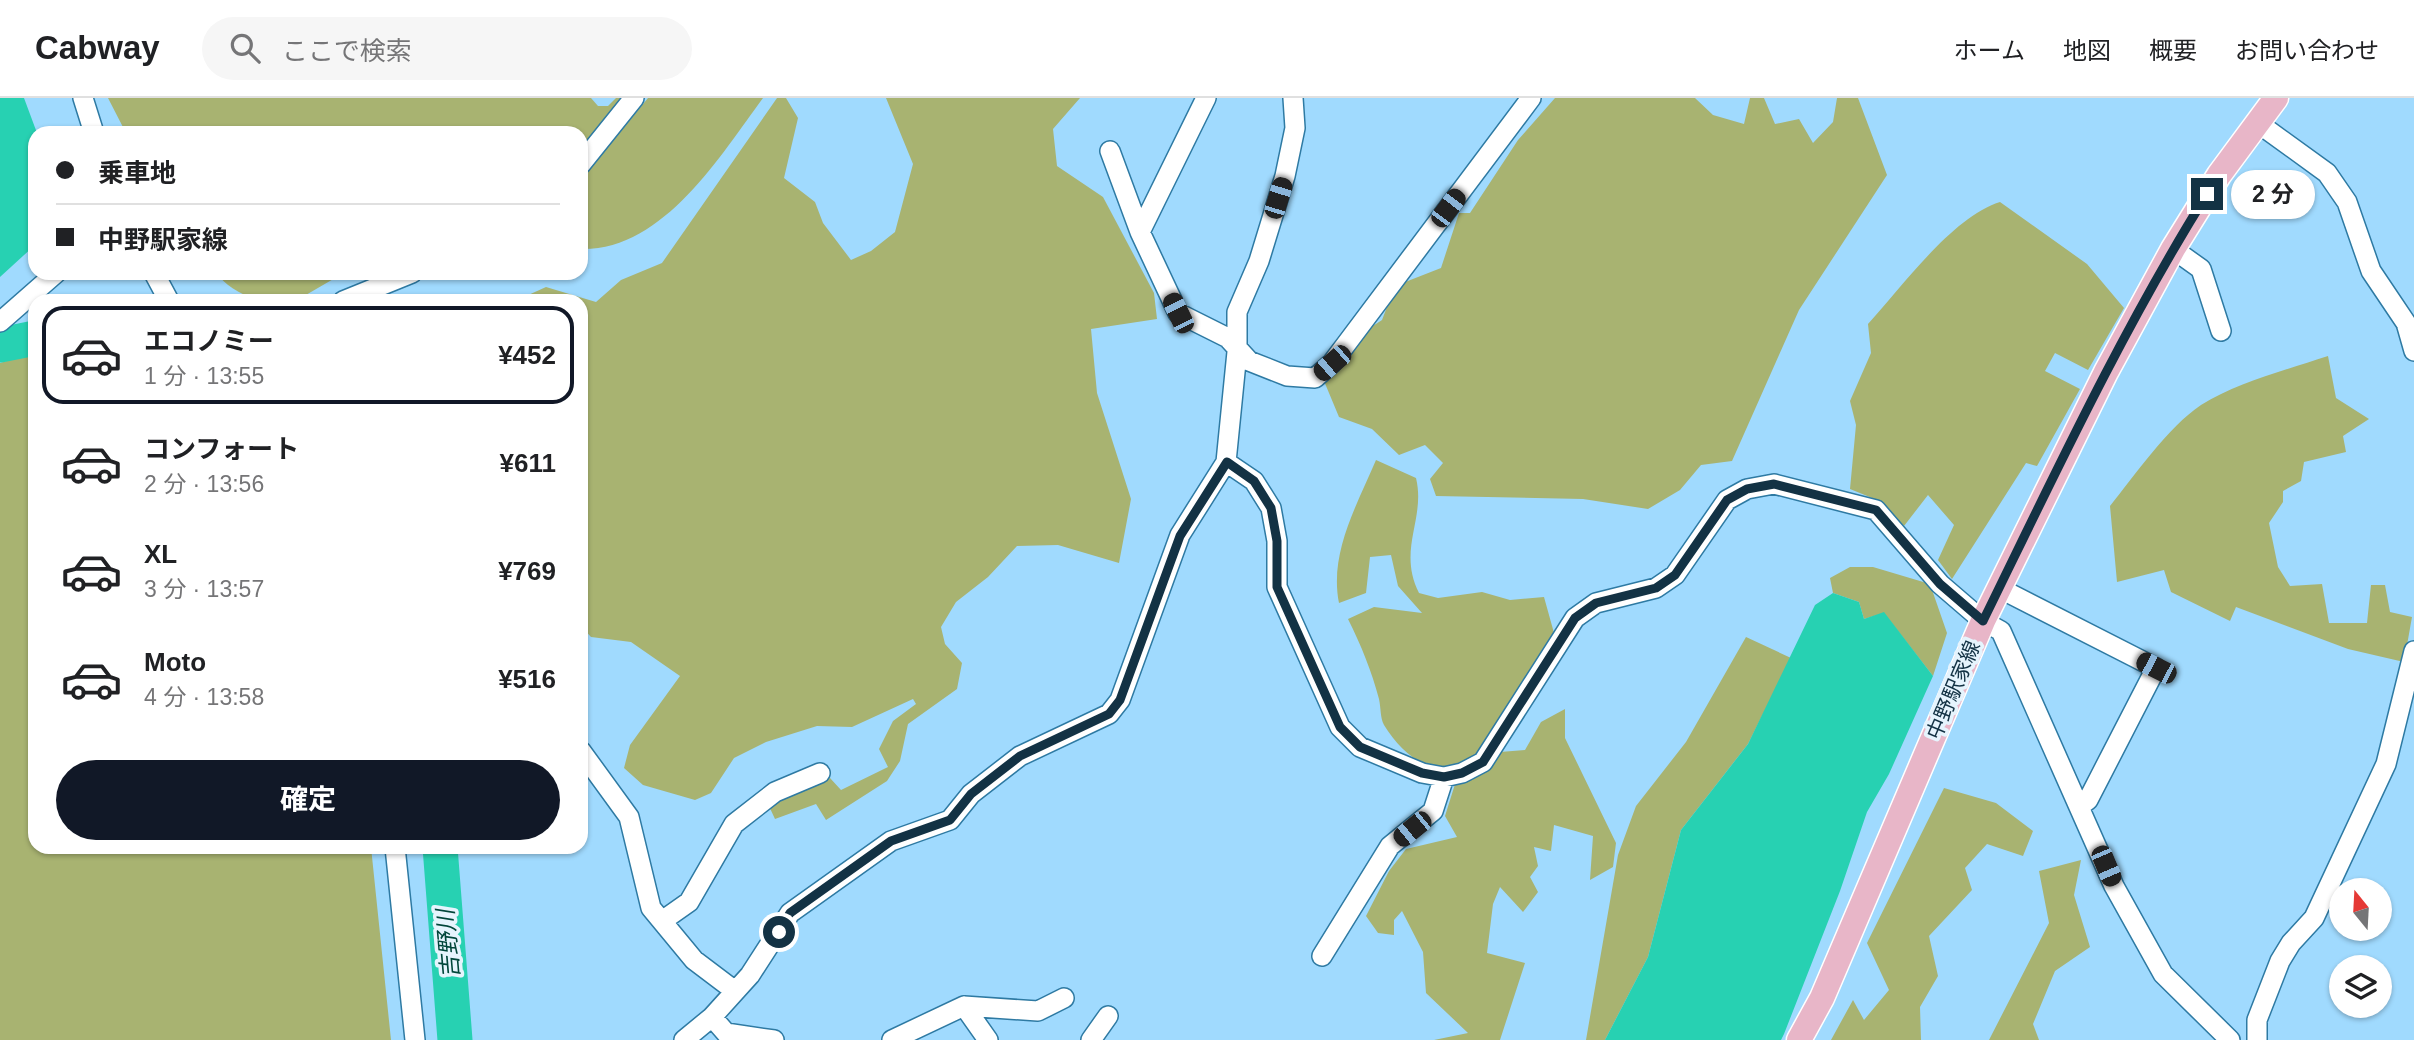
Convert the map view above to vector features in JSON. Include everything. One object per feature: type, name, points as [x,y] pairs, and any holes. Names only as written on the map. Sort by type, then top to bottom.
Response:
[{"type":"main road","name":"中野駅家線","points":[[1800,1040],[1822,998],[1983,621],[2106,372],[2173,249],[2219,175],[2276,98]]},
{"type":"street","points":[[83,98],[92,126]]},
{"type":"street","points":[[588,155],[634,98]]},
{"type":"street","points":[[1140,232],[1206,98]]},
{"type":"street","points":[[684,1040],[712,1017],[736,991],[767,951],[790,913],[891,841],[950,820],[971,794],[1020,756],[1109,714],[1120,700],[1180,536],[1227,462],[1237,352],[1237,312],[1259,261],[1284,176],[1295,128],[1293,98]]},
{"type":"street","points":[[1110,151],[1140,232],[1178,313],[1228,338],[1237,352],[1249,361],[1287,376],[1315,377],[1332,363],[1531,98]]},
{"type":"street","points":[[2258,123],[2327,173],[2347,202],[2371,271],[2406,323],[2414,351]]},
{"type":"street","points":[[2173,249],[2201,269],[2221,331]]},
{"type":"street","points":[[32,294],[48,280]]},
{"type":"street","points":[[360,294],[395,280]]},
{"type":"street","points":[[0,321],[28,297]]},
{"type":"street","points":[[1227,462],[1254,481],[1271,508],[1277,541],[1277,587],[1340,727],[1360,747],[1391,762],[1444,777],[1462,773],[1483,762],[1575,618],[1596,603],[1656,588],[1675,575],[1727,500],[1747,489],[1774,484],[1876,510],[1940,584],[1983,621],[2001,631],[2115,886],[2163,974],[2230,1040]]},
{"type":"street","points":[[1999,588],[2156,668],[2088,800],[2080,806]]},
{"type":"street","points":[[2257,1040],[2257,1020],[2280,961],[2291,943],[2314,918],[2386,764],[2414,651]]},
{"type":"street","points":[[588,761],[629,817],[650,908],[694,960],[736,991]]},
{"type":"street","points":[[662,920],[689,902],[734,824],[775,792],[820,773]]},
{"type":"street","points":[[1322,956],[1390,846],[1433,811],[1444,777]]},
{"type":"street","points":[[396,854],[415,1040]]},
{"type":"street","points":[[892,1040],[964,1006],[1038,1011],[1064,998]]},
{"type":"street","points":[[964,1006],[988,1040]]},
{"type":"street","points":[[1091,1040],[1108,1016]]},
{"type":"street","points":[[712,1017],[726,1033],[774,1040]]},
{"type":"shaded area","points":[[0,98],[24,98],[34,126],[28,126],[28,251],[0,277]]},
{"type":"shaded area","points":[[108,98],[591,98],[598,106],[608,106],[616,98],[627,98],[588,150],[588,126],[122,126]]},
{"type":"shaded area","points":[[648,98],[763,98],[687,196],[638,234],[611,245],[588,248],[588,171]]},
{"type":"shaded area","points":[[777,98],[786,98],[798,118],[784,178],[815,202],[823,223],[851,260],[871,251],[895,232],[913,164],[886,98],[1080,98],[1053,129],[1057,166],[1103,197],[1154,293],[1157,319],[1091,329],[1097,393],[1131,499],[1119,563],[1058,545],[1017,546],[988,577],[956,602],[941,627],[945,644],[962,663],[957,689],[908,724],[900,761],[887,781],[826,820],[816,804],[775,819],[768,804],[800,787],[830,778],[841,790],[888,767],[879,749],[893,721],[916,704],[913,699],[852,727],[817,726],[766,742],[734,758],[711,793],[695,800],[643,785],[624,768],[630,745],[680,676],[631,642],[591,637],[588,634],[588,300],[596,302],[621,280],[662,263]]},
{"type":"shaded area","points":[[1555,98],[1695,98],[1713,115],[1744,124],[1750,98],[1764,98],[1775,124],[1799,119],[1813,143],[1833,122],[1837,98],[1858,98],[1887,175],[1799,310],[1732,461],[1701,465],[1680,490],[1648,509],[1583,499],[1436,496],[1430,479],[1443,463],[1425,445],[1399,455],[1372,429],[1339,417],[1324,381],[1362,333],[1382,320],[1395,286],[1441,268],[1459,213],[1470,213],[1518,140]]},
{"type":"shaded area","points":[[2000,202],[2087,264],[2124,308],[2088,370],[2055,353],[2045,371],[2080,389],[2037,466],[2026,463],[1952,579],[1938,560],[1954,525],[1928,495],[1904,526],[1882,502],[1850,489],[1856,425],[1850,401],[1871,353],[1868,324],[1946,237],[1982,210]]},
{"type":"shaded area","points":[[332,280],[307,294],[243,294],[223,281]]},
{"type":"shaded area","points":[[546,287],[569,294],[530,294]]},
{"type":"shaded area","points":[[28,354],[28,854],[372,854],[391,1040],[0,1040],[0,363]]},
{"type":"shaded area","points":[[2328,356],[2336,398],[2369,419],[2343,436],[2346,452],[2304,462],[2301,481],[2283,491],[2283,502],[2269,523],[2278,567],[2290,586],[2322,584],[2329,623],[2367,623],[2371,585],[2385,585],[2390,612],[2412,617],[2404,662],[2348,649],[2236,607],[2230,621],[2171,592],[2164,570],[2117,582],[2110,506],[2164,438],[2189,414],[2215,397],[2263,377]]},
{"type":"shaded area","points":[[1376,460],[1416,478],[1418,507],[1411,562],[1419,593],[1438,598],[1482,592],[1510,600],[1544,597],[1554,633],[1489,740],[1466,762],[1453,767],[1427,765],[1415,759],[1393,738],[1383,722],[1373,679],[1348,619],[1374,607],[1422,613],[1398,586],[1391,555],[1370,557],[1366,593],[1339,603],[1337,584],[1341,548],[1353,512]]},
{"type":"shaded area","points":[[1850,567],[1873,567],[1930,584],[1947,633],[1933,676],[1884,613],[1864,619],[1859,602],[1833,593],[1830,578]]},
{"type":"shaded area","points":[[1833,593],[1859,602],[1864,619],[1884,612],[1933,676],[1889,774],[1867,812],[1840,891],[1781,1040],[1605,1040],[1648,957],[1681,830],[1748,744],[1815,605]]},
{"type":"shaded area","points":[[1746,637],[1791,658],[1748,744],[1681,830],[1648,957],[1605,1040],[1586,1040],[1618,855],[1636,806],[1686,742]]},
{"type":"shaded area","points":[[1565,709],[1565,738],[1616,843],[1613,867],[1590,880],[1593,836],[1554,825],[1551,851],[1534,847],[1538,866],[1530,877],[1538,892],[1523,912],[1500,887],[1493,904],[1487,953],[1525,963],[1500,1040],[1434,1040],[1468,1033],[1426,993],[1423,952],[1402,911],[1394,920],[1394,935],[1378,933],[1366,916],[1389,871],[1406,849],[1457,837],[1445,816],[1456,781],[1500,752],[1525,750],[1541,722]]},
{"type":"shaded area","points":[[1944,788],[1996,803],[2033,831],[2023,856],[1987,844],[1965,868],[1972,890],[1929,936],[1938,976],[1920,1007],[1921,1040],[1831,1040],[1853,1000],[1864,1020],[1889,990],[1867,943]]},
{"type":"shaded area","points":[[2081,860],[2074,895],[2090,947],[2055,971],[2033,1024],[2039,1040],[1989,1040],[2049,923],[2039,871]]},
{"type":"waterway","name":"吉野川","points":[[0,345],[28,339]]},
{"type":"waterway","name":"吉野川","points":[[441,854],[455,1040]]},
{"type":"route","points":[[779,932],[790,913],[891,841],[950,820],[971,794],[1020,756],[1109,714],[1120,700],[1180,536],[1227,462],[1254,481],[1271,508],[1277,541],[1277,587],[1340,727],[1360,747],[1422,773],[1444,777],[1462,773],[1483,762],[1575,618],[1596,603],[1656,588],[1675,575],[1727,500],[1747,489],[1774,484],[1876,510],[1940,584],[1983,621],[2106,372],[2173,249],[2207,194]]}]
